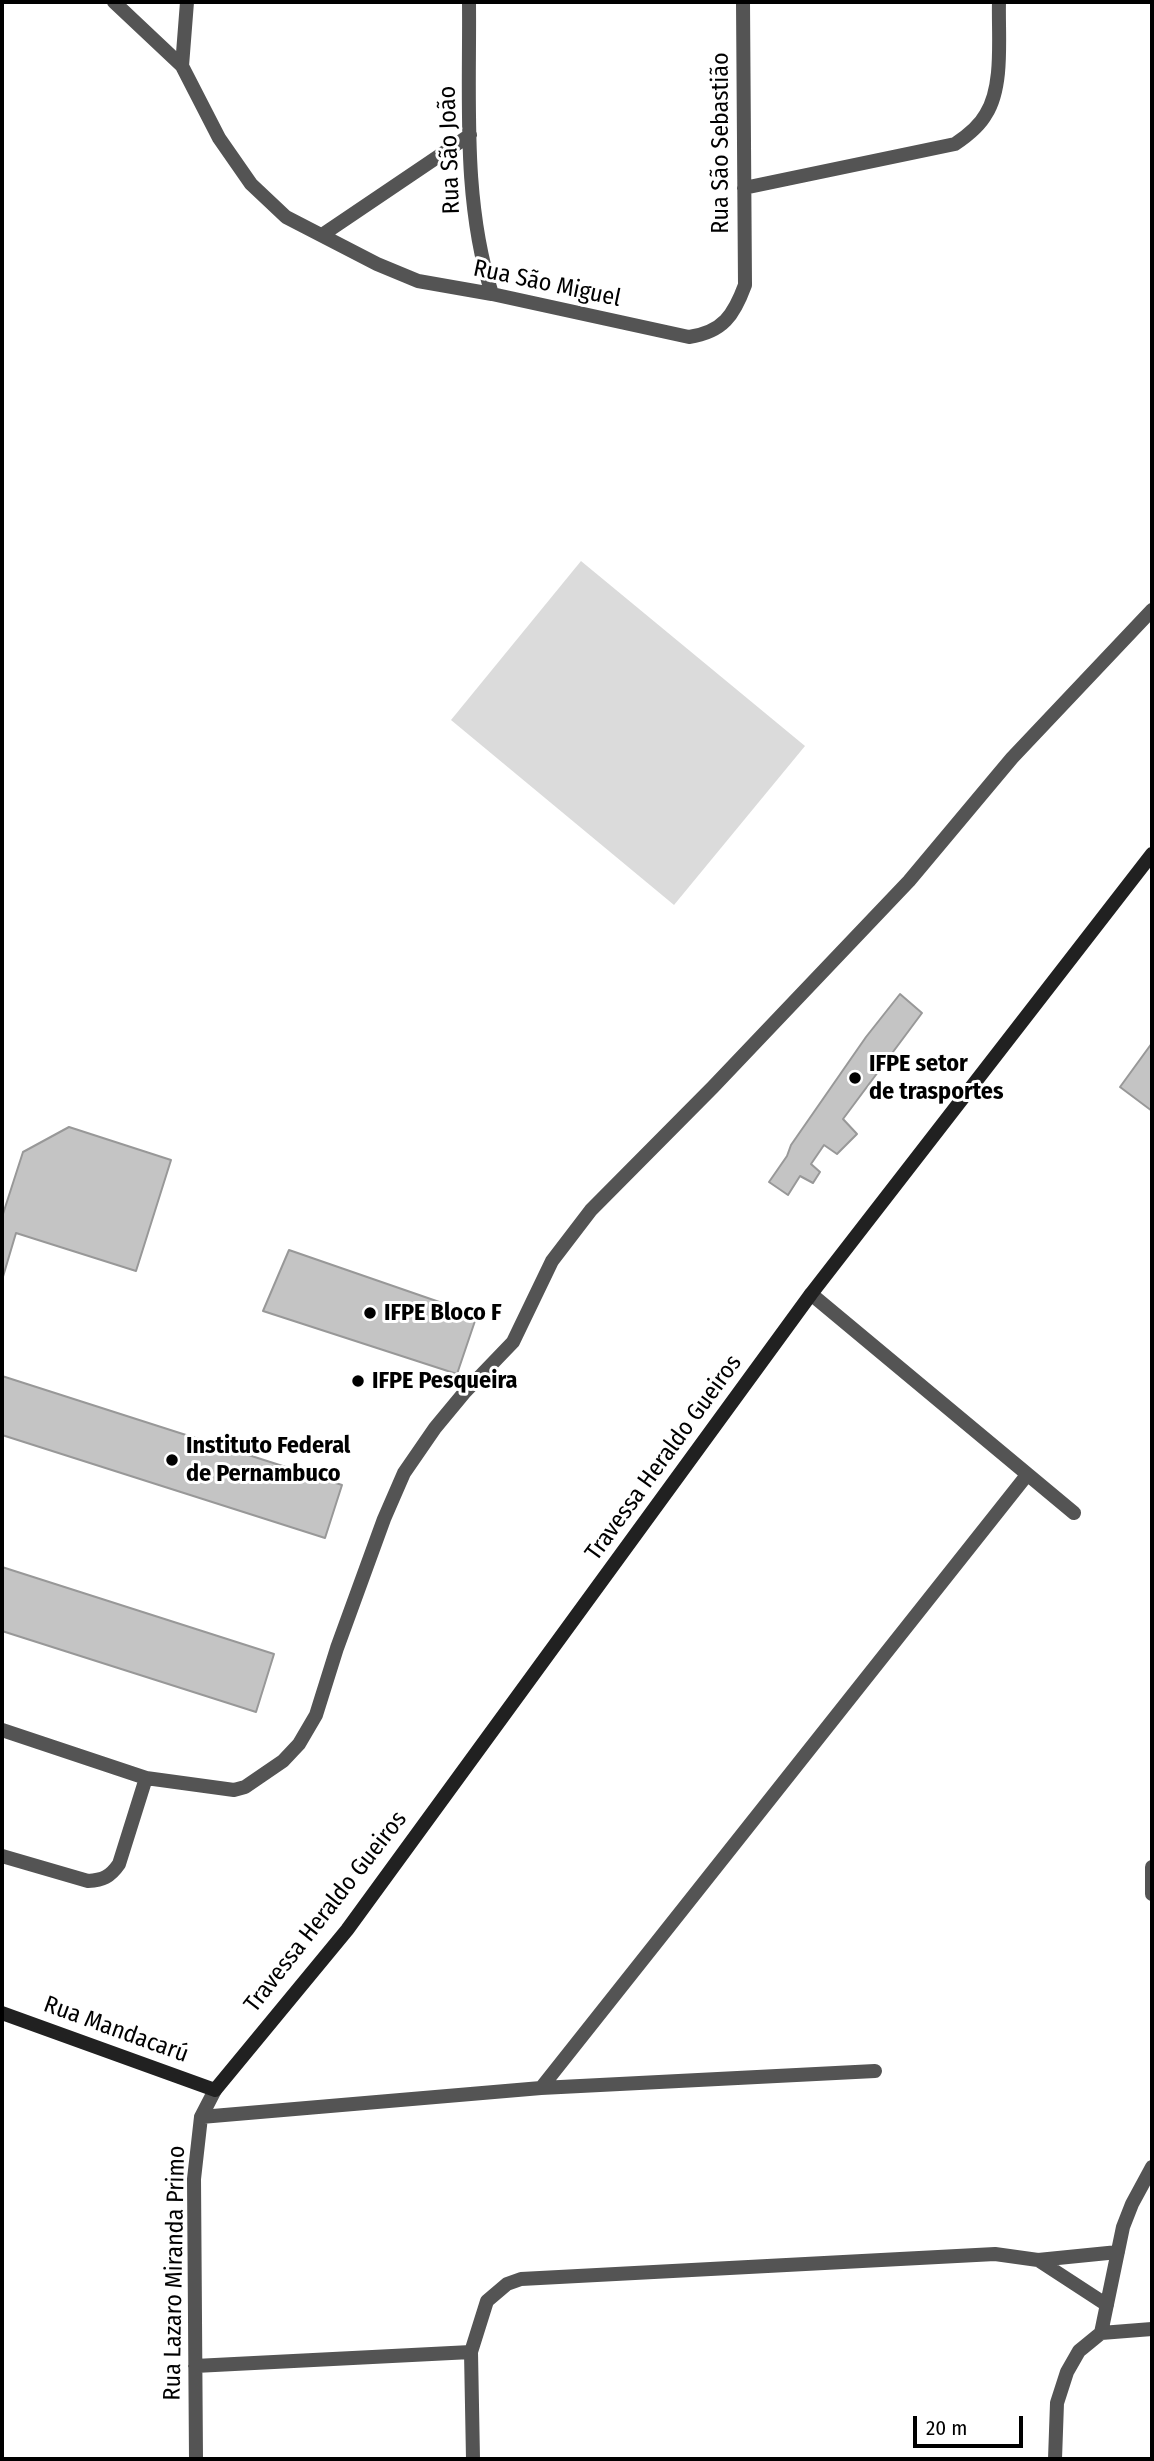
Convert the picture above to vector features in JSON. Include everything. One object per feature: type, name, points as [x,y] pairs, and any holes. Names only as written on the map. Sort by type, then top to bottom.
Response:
[{"type":"street","name":"Rua São Miguel","points":[[114,2],[182,66],[219,138],[251,184],[286,217],[377,264],[418,281],[492,294],[689,337],[707,334],[723,324],[737,307],[744,285]]},
{"type":"street","points":[[182,66],[187,2]]},
{"type":"street","name":"Rua São João","points":[[469,2],[475,226],[492,294]]},
{"type":"street","name":"Rua São Sebastião","points":[[743,2],[744,285]]},
{"type":"street","points":[[744,188],[955,144],[970,133],[987,113],[997,83],[999,2]]},
{"type":"street","points":[[322,235],[471,135]]},
{"type":"street","points":[[2,1730],[146,1778],[234,1790],[245,1787],[283,1761],[299,1744],[316,1715],[375,1545],[404,1473],[442,1419],[513,1342],[552,1261],[591,1210],[713,1087],[909,881],[1012,758],[1152,610]]},
{"type":"street","name":"Travessa Heraldo Gueiros","points":[[215,2090],[347,1930],[811,1294],[1152,854]]},
{"type":"street","points":[[811,1294],[1074,1513]]},
{"type":"street","points":[[541,2088],[1027,1475]]},
{"type":"street","points":[[2,1856],[88,1881],[102,1880],[111,1875],[120,1864],[146,1778]]},
{"type":"street","points":[[1152,1867],[1152,1894]]},
{"type":"street","name":"Rua Mandacarú","points":[[2,2013],[215,2090]]},
{"type":"street","points":[[201,2117],[541,2088],[875,2071]]},
{"type":"street","name":"Rua Lazaro Miranda Primo","points":[[196,2459],[194,2179],[201,2117],[215,2090]]},
{"type":"street","points":[[1101,2333],[1124,2227],[1132,2204],[1152,2167]]},
{"type":"street","points":[[473,2459],[471,2352],[488,2301],[507,2284],[521,2279],[995,2254],[1038,2260],[1118,2252]]},
{"type":"street","points":[[1038,2260],[1107,2305]]},
{"type":"street","points":[[1055,2459],[1057,2403],[1067,2372],[1079,2350],[1101,2333],[1152,2329]]},
{"type":"street","points":[[195,2366],[471,2352]]},
{"type":"shaded area","points":[[581,561],[805,746],[674,905],[451,720]]},
{"type":"building","name":"IFPE setor de trasportes","points":[[900,994],[922,1013],[843,1119],[857,1134],[837,1154],[824,1145],[811,1164],[820,1172],[813,1183],[800,1176],[788,1195],[769,1182],[787,1156],[791,1145],[866,1037]]},
{"type":"building","points":[[1152,1043],[1152,1111],[1120,1087]]},
{"type":"building","points":[[69,1127],[171,1160],[136,1271],[16,1233],[2,1280],[2,1217],[23,1152]]},
{"type":"building","name":"IFPE Bloco F","points":[[289,1250],[477,1315],[457,1374],[263,1311]]},
{"type":"building","name":"Instituto Federal de Pernambuco","points":[[2,1376],[342,1485],[325,1538],[2,1435]]},
{"type":"building","points":[[2,1567],[274,1654],[256,1712],[2,1631]]},
{"type":"place","name":"IFPE setor de trasportes","points":[[855,1078]]},
{"type":"place","name":"IFPE Bloco F","points":[[370,1313]]},
{"type":"place","name":"IFPE Pesqueira","points":[[358,1381]]},
{"type":"place","name":"Instituto Federal de Pernambuco","points":[[172,1460]]}]
